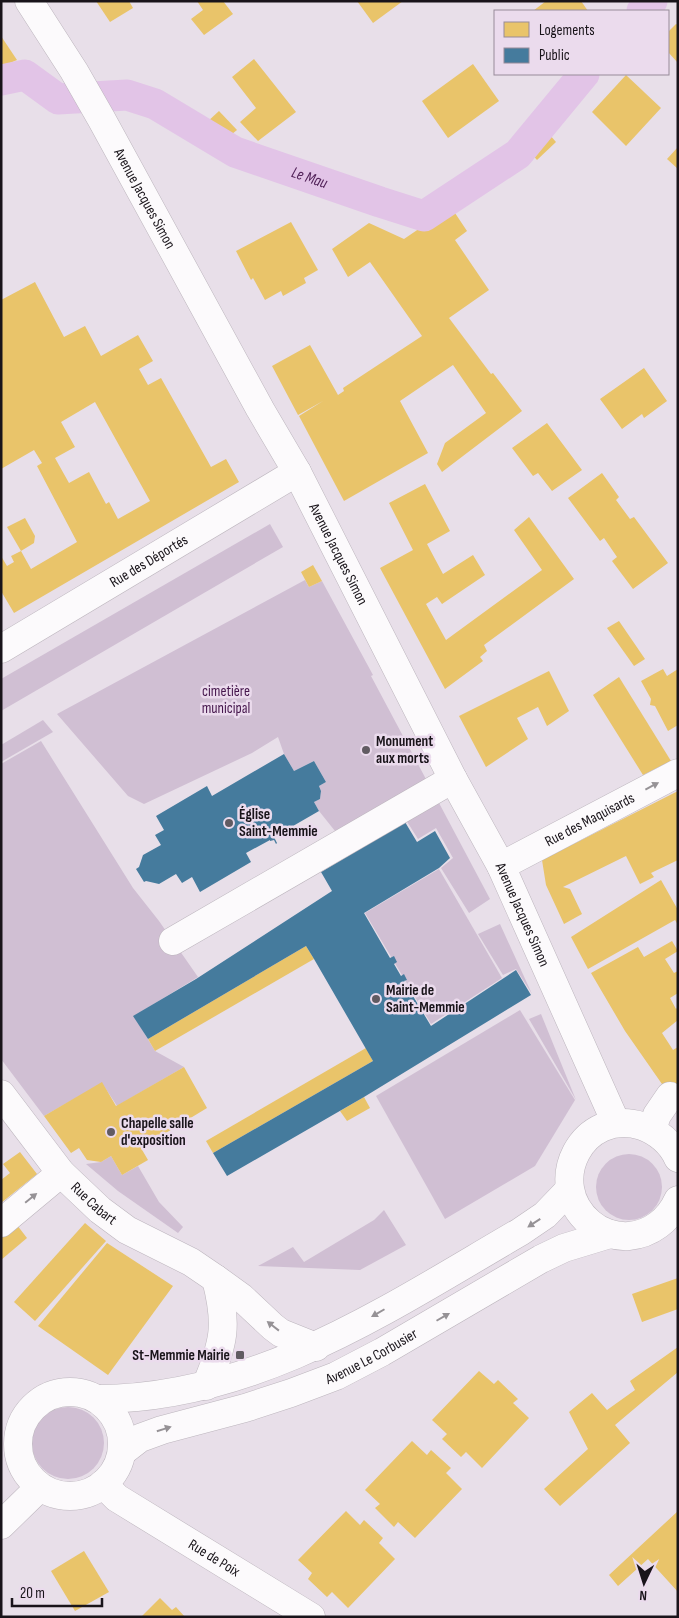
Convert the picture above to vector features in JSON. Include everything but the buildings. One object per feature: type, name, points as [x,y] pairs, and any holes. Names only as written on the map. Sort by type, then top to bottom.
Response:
[{"type":"street","name":"Avenue Jacques Simon","points":[[29,1],[74,71],[102,120],[260,409],[297,472],[453,779],[500,866],[616,1124]]},
{"type":"street","name":"Rue des Déportés","points":[[1,649],[297,472]]},
{"type":"street","name":"Rue des Maquisards","points":[[500,866],[678,773]]},
{"type":"street","points":[[173,941],[453,779]]},
{"type":"street","name":"Rue Cabart","points":[[1,1094],[61,1174],[100,1210],[127,1230],[191,1262],[241,1297],[282,1333],[316,1346]]},
{"type":"street","points":[[652,1129],[657,1115],[670,1096]]},
{"type":"street","points":[[676,1207],[662,1224],[646,1232],[628,1236],[610,1234],[595,1228],[583,1218],[574,1204],[569,1190],[569,1172],[574,1154],[585,1140],[599,1129],[616,1124],[634,1124],[652,1129],[667,1140],[678,1158]]},
{"type":"street","points":[[1,1223],[61,1174]]},
{"type":"street","points":[[98,1399],[157,1396],[206,1386],[249,1373],[316,1346],[364,1322],[520,1232],[545,1215],[569,1190]]},
{"type":"street","name":"Avenue Le Corbusier","points":[[122,1452],[140,1438],[162,1430],[245,1408],[336,1376],[382,1352],[541,1259],[564,1248],[610,1234]]},
{"type":"street","points":[[206,1386],[219,1355],[224,1324],[222,1304],[216,1279]]},
{"type":"street","points":[[63,1391],[81,1392],[98,1399],[110,1409],[118,1422],[122,1437],[122,1452],[112,1475],[110,1491],[92,1491],[66,1496],[40,1488],[30,1478],[22,1467],[18,1454],[9,1438],[31,1408],[46,1396],[63,1391]]},
{"type":"street","points":[[1,1525],[40,1488]]},
{"type":"street","name":"Rue de Poix","points":[[110,1491],[312,1617]]},
{"type":"green space","points":[[270,524],[283,547],[1,711],[1,679]]},
{"type":"green space","name":"cimetière municipal","points":[[305,580],[309,587],[322,581],[427,781],[335,831],[314,802],[320,799],[321,791],[319,786],[326,782],[314,761],[294,771],[284,754],[278,737],[252,753],[144,804],[128,796],[57,714]]},
{"type":"green space","points":[[43,720],[53,732],[1,762],[1,745]]},
{"type":"green space","points":[[41,741],[133,888],[159,921],[198,977],[134,1016],[155,1051],[184,1067],[117,1106],[102,1083],[44,1116],[1,1059],[1,764]]},
{"type":"green space","points":[[439,803],[490,899],[469,913],[441,868],[453,858],[436,828],[418,839],[406,820]]},
{"type":"green space","points":[[439,869],[502,978],[431,1024],[365,913]]},
{"type":"green space","points":[[500,924],[532,994],[516,969],[503,975],[478,934]]},
{"type":"green space","points":[[520,1010],[575,1100],[535,1166],[445,1219],[376,1096]]},
{"type":"green space","points":[[541,1014],[576,1100],[529,1019]]},
{"type":"green space","points":[[629,1154],[642,1156],[657,1169],[660,1174],[662,1187],[660,1200],[647,1215],[642,1218],[629,1220],[616,1218],[601,1205],[598,1200],[596,1187],[598,1174],[611,1159],[616,1156]]},
{"type":"green space","points":[[111,1156],[122,1175],[138,1166],[159,1202],[183,1227],[178,1233],[118,1191],[86,1164],[101,1162]]},
{"type":"green space","points":[[384,1210],[406,1245],[360,1270],[258,1266],[293,1247],[304,1262],[374,1220]]},
{"type":"green space","points":[[68,1407],[88,1413],[98,1423],[104,1443],[98,1463],[88,1473],[68,1479],[48,1473],[38,1463],[32,1443],[38,1423],[48,1413]]},
{"type":"waterway","name":"Le Mau","points":[[643,10],[652,1]]},
{"type":"waterway","name":"Le Mau","points":[[1,80],[25,75],[58,99],[127,95],[155,104],[235,152],[424,216],[518,154],[583,75]]},
{"type":"place","name":"Monument aux morts","points":[[366,750]]},
{"type":"place","name":"Église Saint-Memmie","points":[[229,823]]},
{"type":"place","name":"Mairie de Saint-Memmie","points":[[376,999]]},
{"type":"place","name":"Chapelle salle d'exposition","points":[[111,1132]]},
{"type":"place","name":"St-Memmie Mairie","points":[[240,1355]]}]
